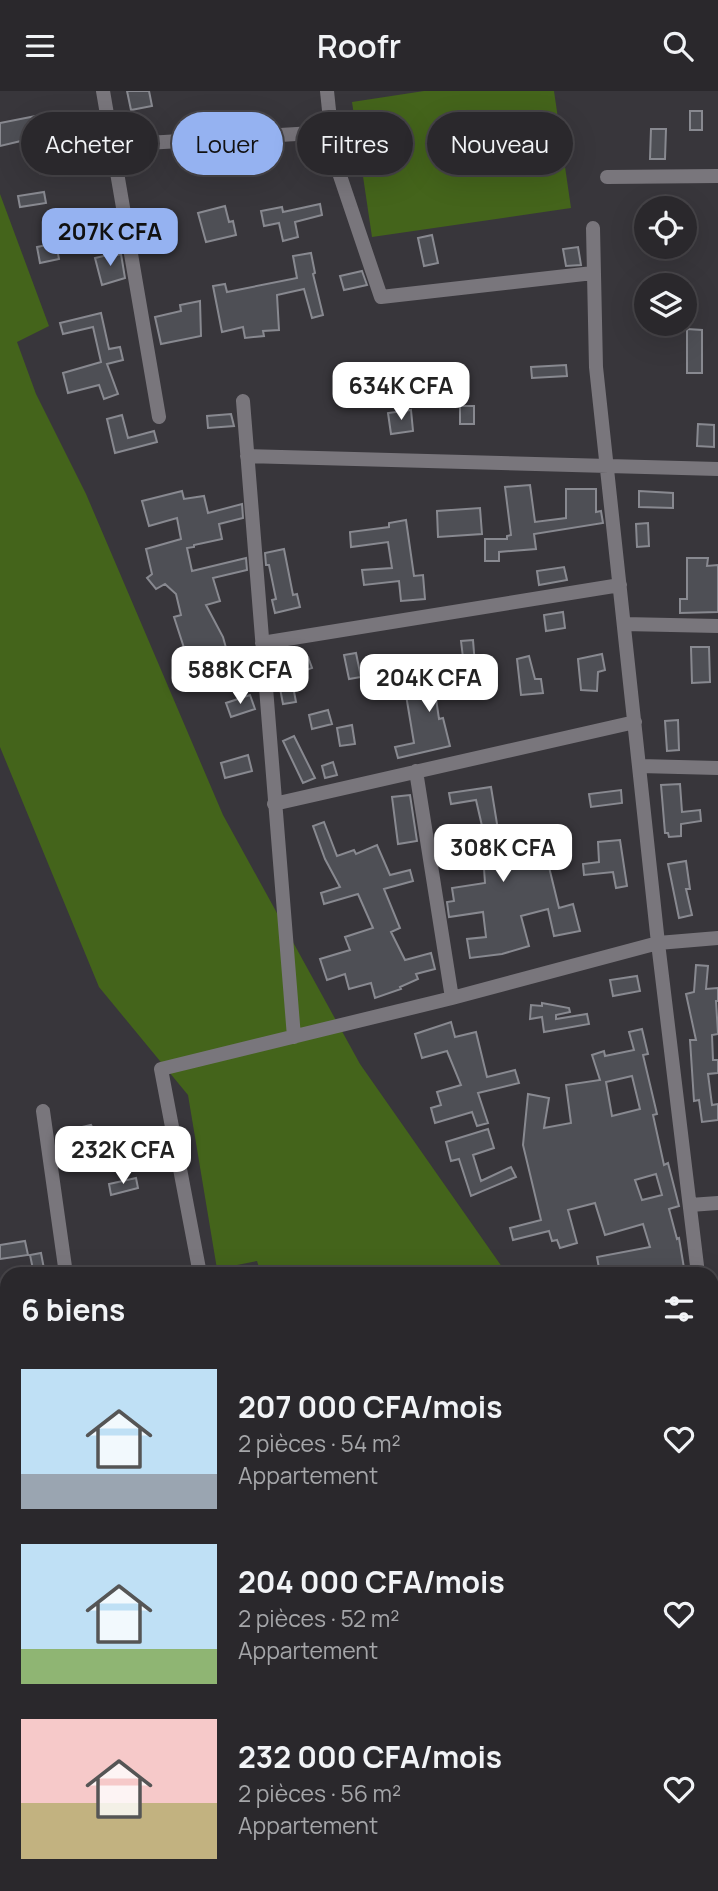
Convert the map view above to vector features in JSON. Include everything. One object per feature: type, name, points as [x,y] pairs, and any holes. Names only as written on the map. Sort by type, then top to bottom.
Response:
[{"type":"street","points":[[103,91],[107,112]]},
{"type":"street","points":[[327,91],[329,112]]},
{"type":"street","points":[[158,142],[297,134]]},
{"type":"street","points":[[118,175],[159,417]]},
{"type":"street","points":[[340,175],[381,297],[593,273]]},
{"type":"street","points":[[607,177],[718,176]]},
{"type":"street","points":[[593,228],[596,367],[658,943],[697,1267]]},
{"type":"street","points":[[243,401],[294,1037]]},
{"type":"street","points":[[247,456],[718,470]]},
{"type":"street","points":[[262,643],[620,585]]},
{"type":"street","points":[[624,624],[718,626]]},
{"type":"street","points":[[274,804],[635,722]]},
{"type":"street","points":[[640,766],[718,768]]},
{"type":"street","points":[[416,771],[452,998]]},
{"type":"street","points":[[199,1267],[161,1069],[452,998],[658,943],[718,938]]},
{"type":"street","points":[[43,1111],[65,1267]]},
{"type":"street","points":[[690,1205],[718,1203]]},
{"type":"green space","points":[[424,91],[554,91],[557,112],[427,112],[427,175],[566,175],[571,208],[372,237],[363,175],[413,175],[413,112],[353,112],[352,102]]},
{"type":"green space","points":[[0,194],[49,326],[17,342],[36,394],[86,494],[223,815],[360,1064],[502,1267],[259,1267],[257,1261],[217,1267],[188,1095],[99,987],[0,747]]},
{"type":"building","points":[[127,91],[149,91],[152,106],[131,110]]},
{"type":"building","points":[[690,111],[702,111],[702,130],[690,130]]},
{"type":"building","points":[[21,119],[21,141],[0,146],[0,123]]},
{"type":"building","points":[[651,129],[666,129],[665,159],[650,159]]},
{"type":"building","points":[[44,192],[46,203],[20,207],[18,196]]},
{"type":"building","points":[[320,204],[322,215],[295,222],[298,237],[283,241],[279,223],[264,226],[261,211],[282,207],[283,212]]},
{"type":"building","points":[[225,206],[229,222],[233,221],[236,235],[206,242],[198,213]]},
{"type":"building","points":[[432,235],[438,263],[424,266],[418,238]]},
{"type":"building","points":[[56,243],[59,259],[40,263],[37,247]]},
{"type":"building","points":[[578,247],[581,265],[566,266],[563,249]]},
{"type":"building","points":[[311,253],[323,315],[312,318],[304,289],[277,295],[279,330],[263,331],[264,336],[245,338],[243,327],[222,332],[213,286],[225,284],[227,292],[297,278],[293,256]]},
{"type":"building","points":[[121,254],[125,278],[102,285],[95,258]]},
{"type":"building","points":[[362,271],[367,285],[344,290],[340,276]]},
{"type":"building","points":[[200,301],[201,336],[161,344],[155,317],[181,311],[180,305]]},
{"type":"building","points":[[101,313],[109,349],[120,347],[123,360],[107,364],[118,394],[104,399],[99,385],[68,393],[63,373],[101,362],[93,327],[63,334],[60,323]]},
{"type":"building","points":[[697,330],[702,330],[702,373],[687,373],[687,336],[697,336]]},
{"type":"building","points":[[566,365],[567,376],[532,378],[531,367]]},
{"type":"building","points":[[460,406],[474,406],[474,424],[460,424]]},
{"type":"building","points":[[411,410],[413,431],[391,434],[388,413]]},
{"type":"building","points":[[231,414],[234,426],[208,428],[207,416]]},
{"type":"building","points":[[122,415],[128,438],[154,431],[157,442],[115,453],[107,419]]},
{"type":"building","points":[[698,424],[714,425],[714,447],[697,446]]},
{"type":"building","points":[[530,485],[535,522],[566,518],[566,489],[596,489],[596,512],[601,511],[603,523],[534,534],[536,549],[499,552],[499,561],[485,561],[485,539],[507,539],[507,536],[511,535],[505,487]]},
{"type":"building","points":[[182,491],[184,499],[204,496],[208,513],[242,504],[243,518],[219,524],[222,539],[187,548],[192,571],[246,558],[247,570],[213,578],[220,601],[206,605],[223,637],[228,655],[202,662],[199,650],[186,654],[174,617],[181,615],[176,594],[165,584],[156,589],[147,578],[152,574],[146,549],[181,539],[177,518],[149,526],[142,501]]},
{"type":"building","points":[[639,491],[673,493],[673,508],[639,507]]},
{"type":"building","points":[[480,508],[482,534],[438,537],[437,511]]},
{"type":"building","points":[[406,520],[414,576],[423,575],[425,599],[401,601],[399,581],[364,585],[362,570],[392,568],[388,542],[351,547],[350,532],[389,527],[389,523]]},
{"type":"building","points":[[648,523],[649,546],[637,547],[636,524]]},
{"type":"building","points":[[284,549],[293,595],[297,594],[300,607],[275,613],[272,600],[276,599],[265,553]]},
{"type":"building","points":[[687,558],[708,558],[707,566],[718,565],[718,612],[680,613],[680,599],[687,599]]},
{"type":"building","points":[[564,567],[567,580],[539,585],[537,571]]},
{"type":"building","points":[[563,612],[565,628],[546,631],[544,615]]},
{"type":"building","points":[[473,640],[475,665],[464,666],[461,641]]},
{"type":"building","points":[[691,647],[709,647],[710,682],[692,683]]},
{"type":"building","points":[[356,653],[361,677],[349,679],[344,655]]},
{"type":"building","points":[[602,654],[605,670],[598,672],[597,691],[581,690],[578,659]]},
{"type":"building","points":[[529,656],[535,679],[541,679],[543,693],[521,695],[517,659]]},
{"type":"building","points":[[308,657],[312,668],[288,677],[284,666]]},
{"type":"building","points":[[460,660],[464,677],[434,685],[439,719],[443,718],[450,746],[398,758],[395,747],[414,743],[406,695],[424,692],[419,678],[442,672],[441,665]]},
{"type":"building","points":[[292,681],[296,702],[283,704],[279,683]]},
{"type":"building","points":[[250,695],[255,709],[231,717],[226,703]]},
{"type":"building","points":[[328,710],[332,724],[312,729],[309,715]]},
{"type":"building","points":[[678,720],[679,750],[667,751],[665,721]]},
{"type":"building","points":[[352,725],[355,744],[340,746],[337,728]]},
{"type":"building","points":[[294,736],[315,778],[303,783],[283,741]]},
{"type":"building","points":[[248,755],[252,771],[225,778],[221,763]]},
{"type":"building","points":[[333,762],[337,775],[325,778],[322,766]]},
{"type":"building","points":[[680,784],[682,812],[700,810],[701,821],[681,824],[681,836],[669,837],[668,833],[665,833],[661,785]]},
{"type":"building","points":[[491,787],[498,830],[508,829],[510,863],[557,854],[559,865],[549,867],[559,908],[573,904],[580,931],[554,936],[548,909],[521,916],[529,946],[502,954],[470,958],[467,939],[486,937],[483,912],[449,917],[447,902],[454,901],[452,888],[485,883],[483,854],[455,857],[453,841],[447,842],[446,830],[482,826],[476,800],[451,804],[449,793]]},
{"type":"building","points":[[621,790],[622,803],[591,807],[589,794]]},
{"type":"building","points":[[410,795],[417,841],[398,844],[392,797]]},
{"type":"building","points":[[324,822],[337,856],[354,850],[356,854],[377,845],[390,875],[410,870],[413,881],[384,889],[400,928],[391,932],[405,960],[431,953],[435,969],[416,974],[418,979],[400,987],[401,989],[375,998],[371,983],[349,989],[345,974],[327,980],[320,959],[350,950],[345,937],[373,928],[358,894],[324,904],[321,893],[340,887],[325,859],[313,826]]},
{"type":"building","points":[[620,840],[627,886],[616,888],[613,872],[584,875],[583,864],[599,862],[598,842]]},
{"type":"building","points":[[686,861],[690,889],[686,889],[692,915],[679,918],[668,864]]},
{"type":"building","points":[[696,965],[708,966],[706,989],[718,988],[718,1034],[712,1035],[713,1060],[718,1060],[718,1073],[708,1074],[712,1105],[718,1104],[718,1120],[702,1122],[699,1100],[694,1101],[690,1040],[696,1040],[686,994],[694,992]]},
{"type":"building","points":[[637,976],[640,991],[613,996],[610,980]]},
{"type":"building","points":[[542,1003],[569,1008],[570,1012],[556,1015],[556,1019],[587,1014],[589,1024],[544,1032],[542,1017],[530,1019],[531,1005],[542,1006]]},
{"type":"building","points":[[451,1022],[455,1037],[476,1032],[487,1077],[515,1070],[519,1083],[478,1093],[488,1123],[477,1126],[472,1112],[435,1123],[431,1108],[441,1105],[437,1092],[461,1085],[447,1051],[422,1058],[415,1034]]},
{"type":"building","points":[[642,1029],[648,1054],[643,1055],[657,1114],[653,1115],[664,1165],[668,1163],[679,1206],[669,1209],[677,1239],[679,1238],[684,1267],[599,1267],[597,1257],[650,1247],[643,1224],[605,1235],[595,1203],[568,1210],[577,1243],[560,1248],[557,1240],[552,1241],[549,1231],[513,1240],[510,1228],[541,1220],[523,1145],[528,1094],[549,1098],[544,1128],[571,1123],[566,1085],[600,1080],[592,1055],[604,1051],[605,1056],[634,1050],[629,1032]],"holes":[[[632,1076],[640,1109],[612,1116],[606,1082]],[[656,1174],[662,1195],[642,1200],[635,1180]]]},
{"type":"building","points":[[91,1125],[98,1138],[84,1146],[84,1142],[68,1146],[65,1131]]},
{"type":"building","points":[[488,1129],[494,1148],[473,1155],[481,1181],[511,1167],[516,1177],[471,1196],[459,1159],[451,1161],[446,1142]]},
{"type":"building","points":[[149,1133],[152,1148],[138,1152],[134,1136]]},
{"type":"building","points":[[136,1178],[138,1188],[111,1195],[109,1184]]},
{"type":"building","points":[[25,1241],[28,1255],[0,1259],[0,1245]]},
{"type":"building","points":[[41,1253],[44,1267],[33,1267],[30,1255]]}]
